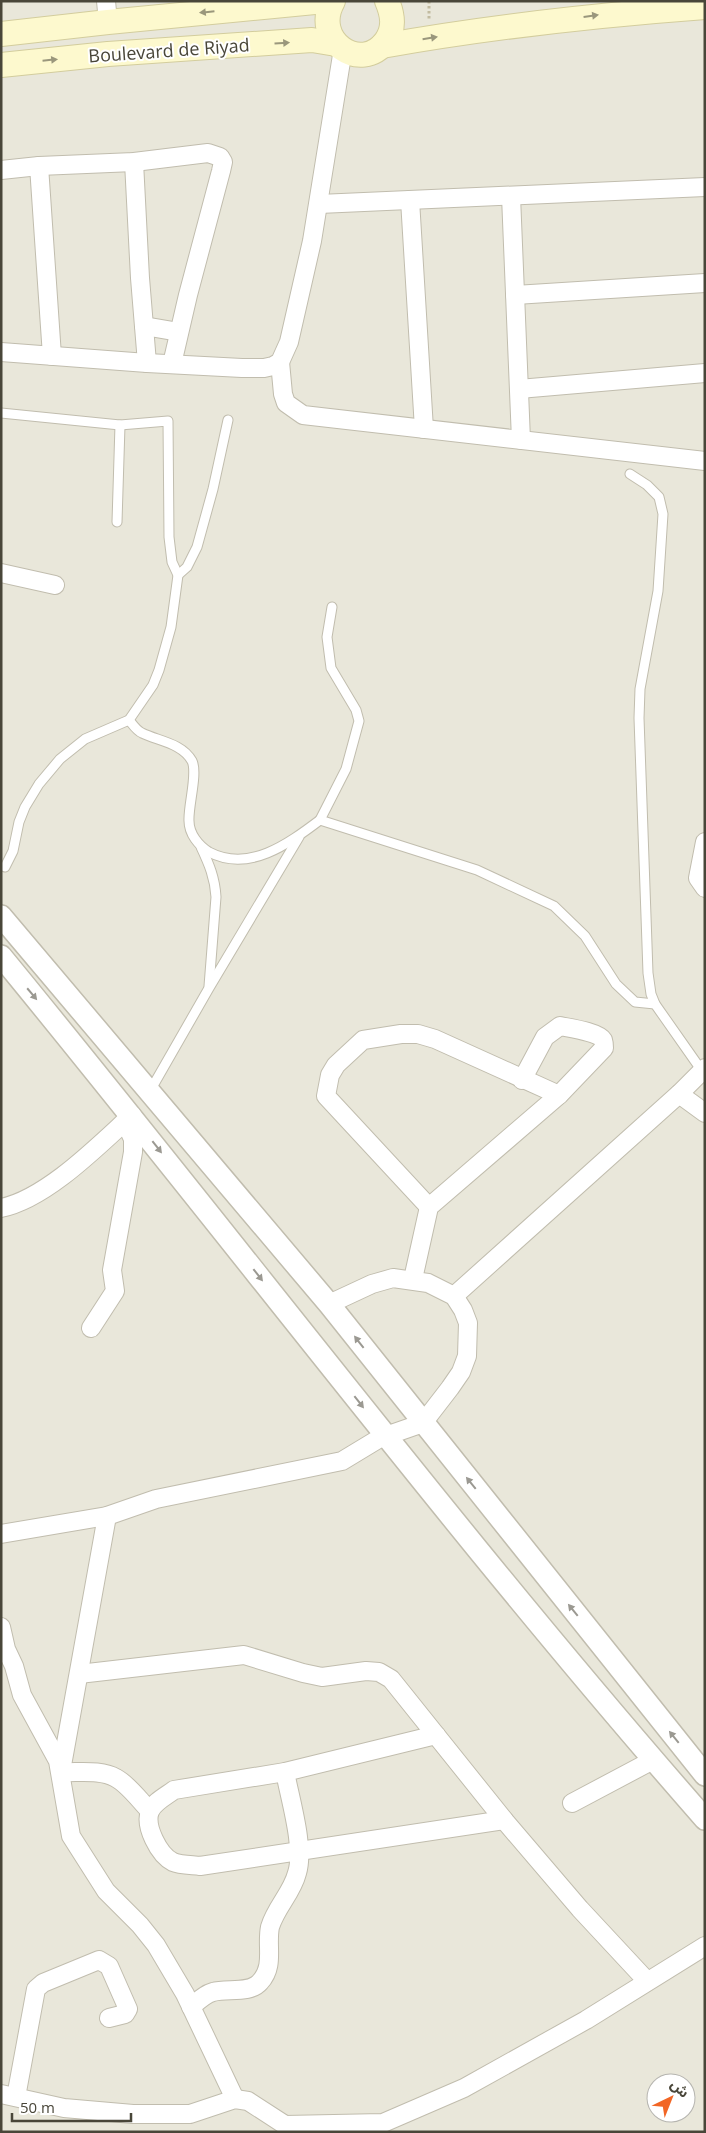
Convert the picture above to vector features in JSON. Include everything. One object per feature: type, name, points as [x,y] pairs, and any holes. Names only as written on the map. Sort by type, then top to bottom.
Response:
[{"type":"main road","name":"Boulevard de Riyad","points":[[1,34],[107,11],[325,1]]},
{"type":"main road","points":[[333,1],[327,18],[327,27],[340,47]]},
{"type":"main road","points":[[382,46],[391,33],[393,17],[388,1]]},
{"type":"main road","name":"Boulevard de Riyad","points":[[1,65],[108,54],[312,40],[340,47],[351,53],[367,54],[382,46],[430,38],[607,14],[705,6]]},
{"type":"street","points":[[340,47],[320,204],[289,342],[280,362],[283,394],[286,403],[303,415],[705,461]]},
{"type":"street","points":[[1,170],[39,166],[134,162],[208,153],[220,157],[223,162],[172,364]]},
{"type":"street","points":[[134,162],[147,363]]},
{"type":"street","points":[[39,166],[52,356]]},
{"type":"street","points":[[320,204],[705,187]]},
{"type":"street","points":[[511,196],[522,440]]},
{"type":"street","points":[[410,200],[424,429]]},
{"type":"street","points":[[515,295],[705,283]]},
{"type":"street","points":[[144,326],[179,332]]},
{"type":"street","points":[[1,352],[147,363],[264,368],[280,362]]},
{"type":"street","points":[[519,388],[705,373]]},
{"type":"street","points":[[1,573],[55,585]]},
{"type":"street","points":[[705,842],[698,878],[705,888]]},
{"type":"street","points":[[1,916],[329,1304],[705,1775]]},
{"type":"street","points":[[1,956],[129,1118],[386,1436],[653,1760],[705,1819]]},
{"type":"street","points":[[413,1279],[429,1207],[559,1095],[604,1048],[603,1040],[598,1036],[560,1026],[545,1037],[522,1080]]},
{"type":"street","points":[[429,1207],[326,1096],[330,1075],[336,1065],[363,1040],[386,1035],[418,1034],[559,1095]]},
{"type":"street","points":[[454,1296],[679,1094],[703,1070]]},
{"type":"street","points":[[679,1094],[705,1113]]},
{"type":"street","points":[[1,1208],[32,1198],[55,1181],[129,1118]]},
{"type":"street","points":[[91,1328],[115,1291],[112,1270],[134,1152],[129,1118]]},
{"type":"street","points":[[1,1534],[107,1516],[156,1499],[342,1461],[363,1447],[386,1436],[423,1423],[462,1372],[467,1356],[468,1323],[463,1310],[454,1296],[428,1283],[413,1279],[393,1278],[372,1284],[329,1304]]},
{"type":"street","points":[[107,1516],[61,1772],[62,1794],[71,1836],[106,1891],[140,1925],[156,1946],[191,2007],[235,2099]]},
{"type":"street","points":[[1,1627],[6,1649],[14,1666],[22,1695],[50,1745],[61,1772]]},
{"type":"street","points":[[79,1674],[244,1655],[302,1673],[322,1676],[366,1671],[379,1672],[391,1679],[504,1820],[580,1909],[647,1982]]},
{"type":"street","points":[[436,1734],[284,1772],[174,1790],[160,1800],[150,1811],[150,1826],[157,1847],[162,1854],[174,1862],[200,1866],[504,1820]]},
{"type":"street","points":[[572,1803],[653,1760]]},
{"type":"street","points":[[61,1772],[108,1774],[115,1777],[150,1811]]},
{"type":"street","points":[[191,2007],[212,1992],[226,1989],[250,1988],[260,1982],[270,1961],[270,1930],[280,1905],[297,1874],[300,1851],[284,1772]]},
{"type":"street","points":[[108,2018],[125,2014],[128,2009],[108,1966],[103,1961],[99,1960],[44,1983],[36,1989],[9,2095],[64,2108],[133,2114],[190,2114],[235,2099],[248,2101],[286,2125],[383,2123],[464,2088],[586,2020],[705,1946]]},
{"type":"lane","points":[[1,413],[120,425],[168,421],[168,537],[172,562],[178,575],[171,626],[153,685],[129,720],[86,739],[60,759],[39,784],[24,807],[13,851],[5,867]]},
{"type":"lane","points":[[178,575],[187,568],[197,547],[213,489],[228,420]]},
{"type":"lane","points":[[117,522],[120,425]]},
{"type":"lane","points":[[630,474],[647,485],[659,497],[663,514],[658,591],[640,690],[639,718],[648,973],[651,994],[655,1004],[703,1070]]},
{"type":"lane","points":[[201,847],[221,856],[244,860],[270,852],[301,834],[320,820],[346,769],[359,721],[356,710],[331,668],[326,637],[332,607]]},
{"type":"lane","points":[[129,720],[140,732],[178,747],[193,762],[189,824],[211,869],[215,882],[216,897],[208,988]]},
{"type":"lane","points":[[320,820],[477,870],[554,906],[585,936],[616,984],[635,1002],[655,1004]]},
{"type":"lane","points":[[150,1092],[208,988],[301,834]]},
{"type":"shaded area","points":[[1,1],[705,1],[705,2132],[1,2132]]}]
